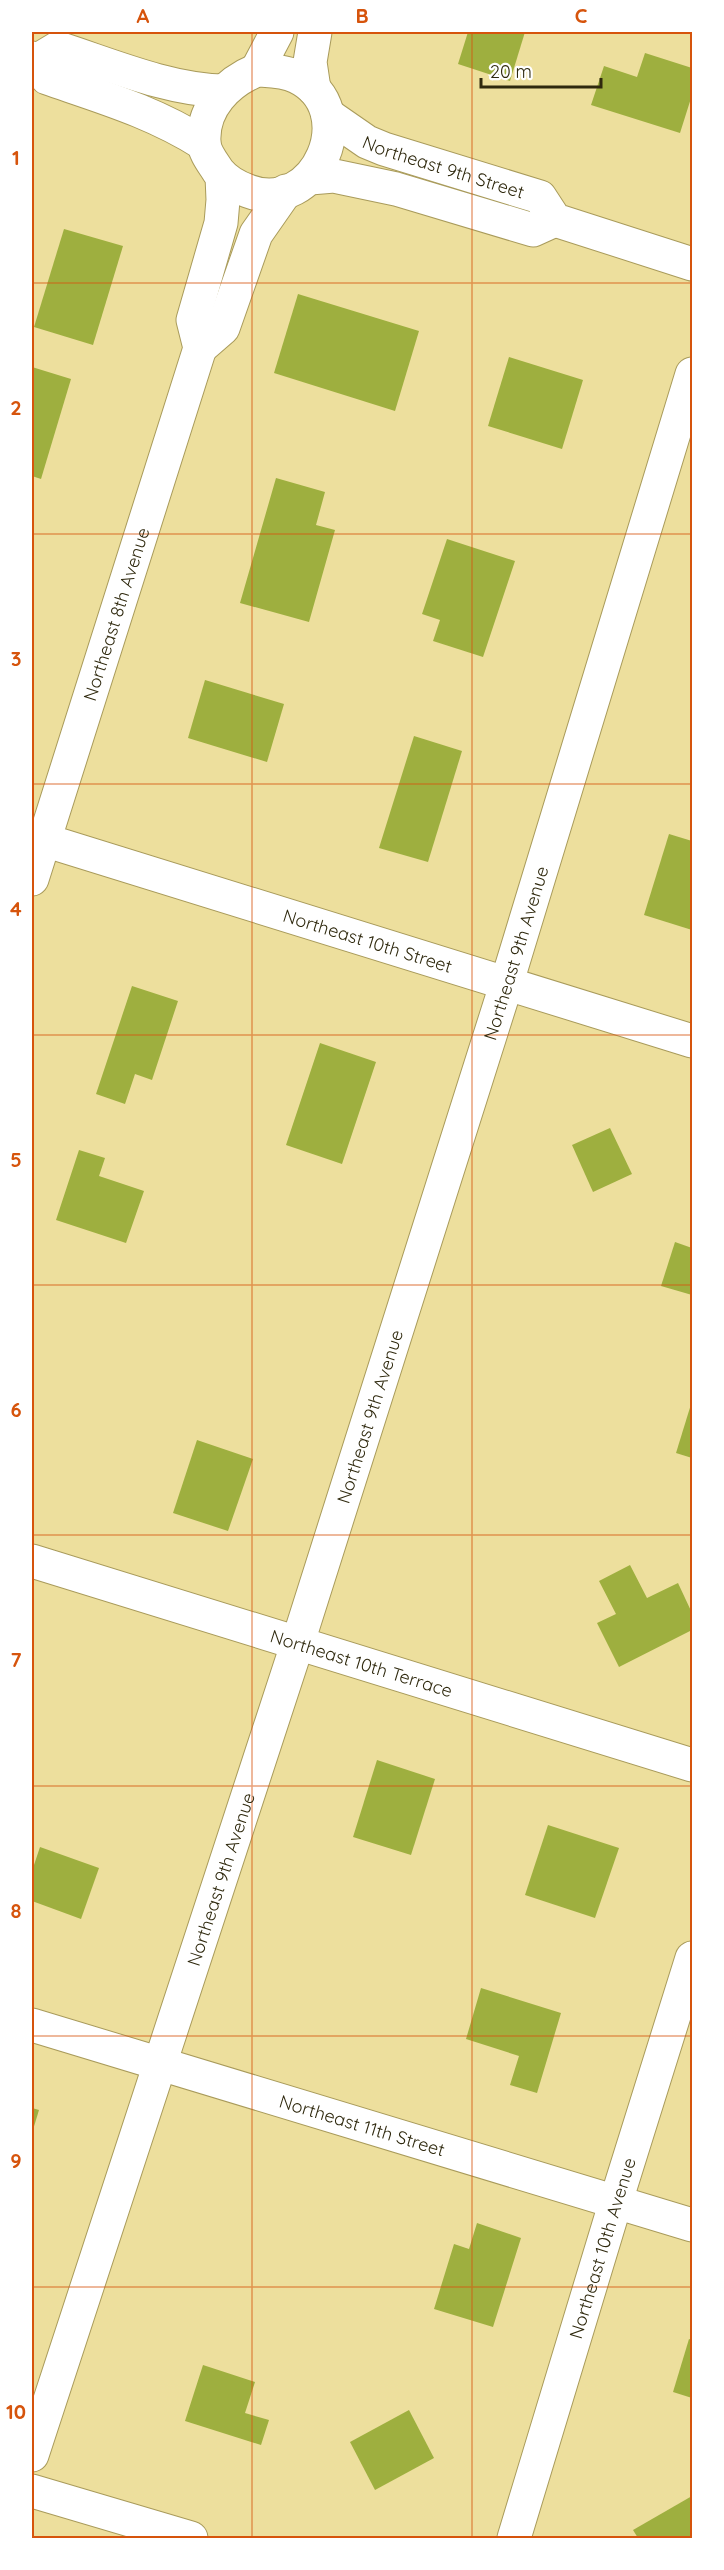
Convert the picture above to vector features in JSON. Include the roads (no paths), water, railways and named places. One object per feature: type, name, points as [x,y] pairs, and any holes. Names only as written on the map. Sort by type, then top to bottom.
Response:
[{"type":"street","points":[[257,70],[277,32]]},
{"type":"street","points":[[222,92],[199,91],[58,48],[35,59],[47,78],[174,124],[204,144],[222,176],[224,200],[221,223],[193,320],[200,348],[223,328],[256,234],[326,153],[330,134],[310,62],[315,32]]},
{"type":"street","points":[[204,144],[209,117],[222,92],[238,78],[257,70],[280,71],[298,78],[321,102]]},
{"type":"street","name":"Northeast 9th Street","points":[[298,184],[334,176],[396,189],[532,231],[555,220],[540,197],[367,142],[321,102]]},
{"type":"street","points":[[222,176],[256,194],[298,184]]},
{"type":"street","points":[[555,220],[693,264]]},
{"type":"street","name":"Northeast 8th Avenue","points":[[32,879],[200,348]]},
{"type":"street","name":"Northeast 9th Avenue","points":[[32,2455],[298,1642],[507,982],[693,374]]},
{"type":"street","name":"Northeast 10th Street","points":[[44,840],[693,1041]]},
{"type":"street","name":"Northeast 10th Terrace","points":[[32,1561],[693,1765]]},
{"type":"street","name":"Northeast 10th Avenue","points":[[514,2538],[616,2201],[693,1958]]},
{"type":"street","name":"Northeast 11th Street","points":[[32,2025],[693,2225]]},
{"type":"street","points":[[32,2491],[191,2538]]}]
